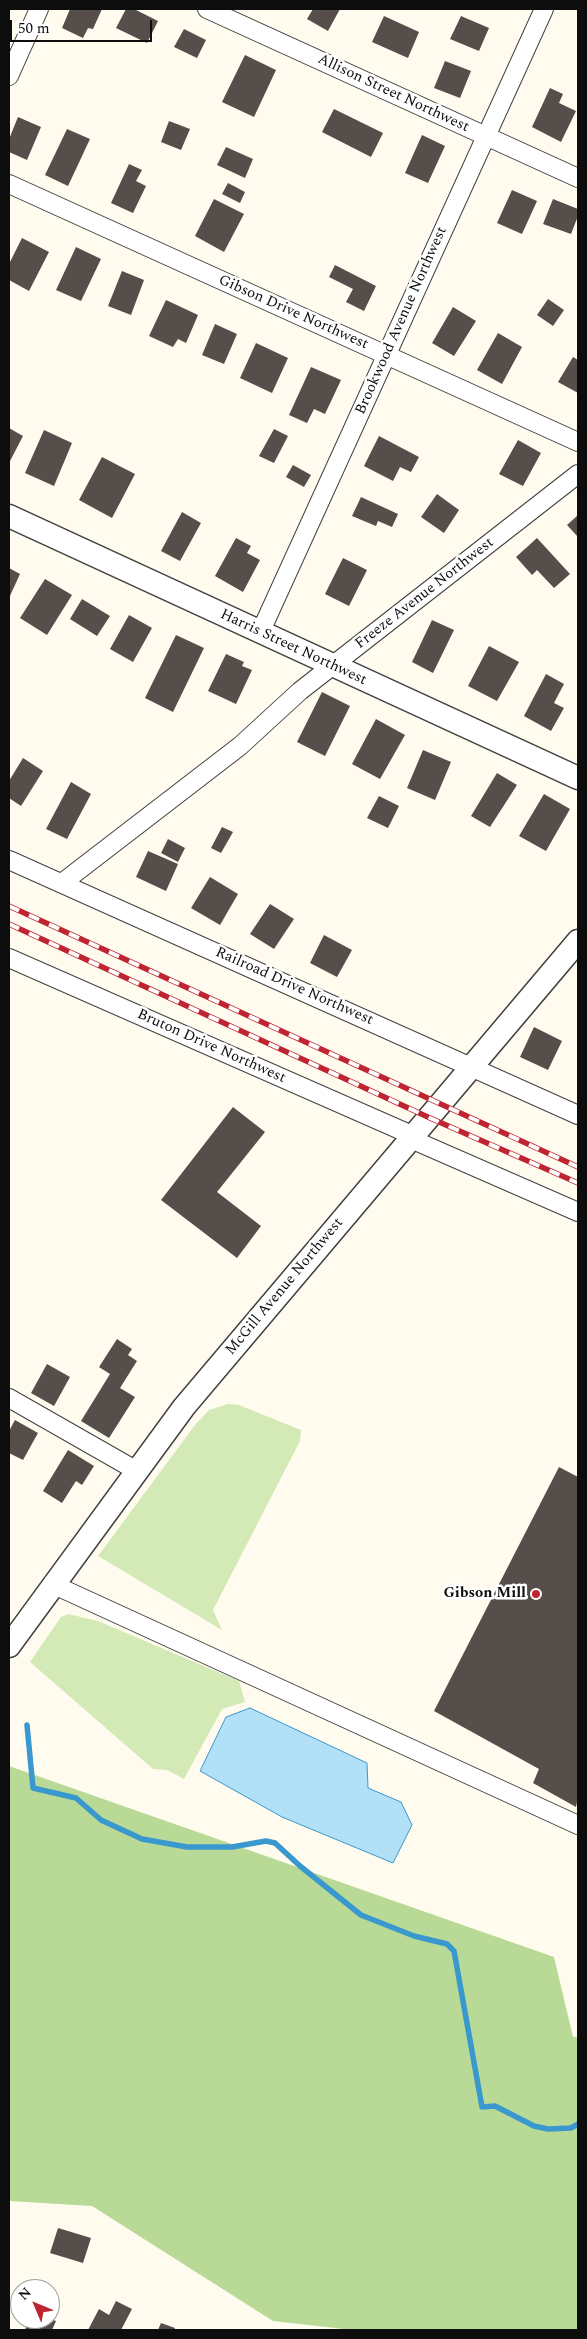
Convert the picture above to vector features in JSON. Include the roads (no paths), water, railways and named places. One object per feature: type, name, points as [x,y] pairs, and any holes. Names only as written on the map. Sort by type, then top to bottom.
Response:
[{"type":"street","points":[[9,76],[39,9]]},
{"type":"street","name":"Allison Street Northwest","points":[[207,9],[578,178]]},
{"type":"street","name":"Brookwood Avenue Northwest","points":[[260,633],[544,9]]},
{"type":"street","name":"Gibson Drive Northwest","points":[[9,184],[578,442]]},
{"type":"street","name":"Freeze Avenue Northwest","points":[[62,883],[240,746],[332,666],[578,474]]},
{"type":"street","name":"Harris Street Northwest","points":[[9,516],[578,778]]},
{"type":"street","name":"Railroad Drive Northwest","points":[[9,860],[578,1115]]},
{"type":"street","name":"McGill Avenue Northwest","points":[[9,1646],[52,1584],[184,1407],[412,1137],[474,1067],[578,941]]},
{"type":"street","name":"Bruton Drive Northwest","points":[[9,958],[578,1212]]},
{"type":"street","points":[[9,1398],[137,1470]]},
{"type":"street","points":[[52,1584],[578,1825]]},
{"type":"water","points":[[250,1708],[367,1763],[368,1788],[401,1802],[412,1825],[393,1863],[282,1817],[200,1771],[226,1717]]},
{"type":"waterway","points":[[27,1725],[33,1788],[76,1798],[101,1820],[142,1839],[187,1847],[232,1847],[266,1841],[275,1843],[300,1866],[361,1915],[414,1936],[447,1944],[454,1951],[482,2107],[495,2106],[534,2126],[548,2129],[571,2128],[578,2124]]},
{"type":"railway","points":[[9,906],[578,1167]]},
{"type":"railway","points":[[9,924],[430,1118],[578,1183]]},
{"type":"place","name":"Gibson Mill","points":[[536,1594]]}]
